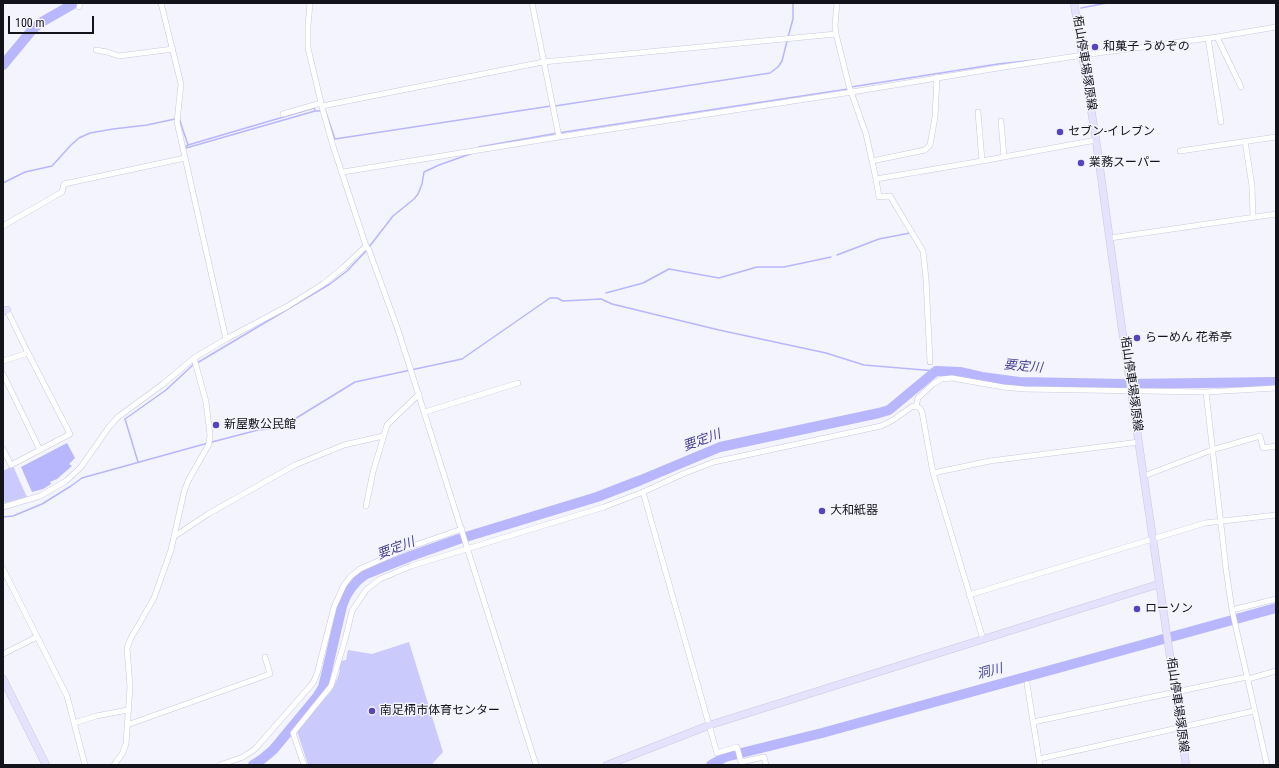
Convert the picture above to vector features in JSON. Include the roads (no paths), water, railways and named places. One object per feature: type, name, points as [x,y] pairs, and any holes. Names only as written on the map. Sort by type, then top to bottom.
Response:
[{"type":"main road","name":"栢山停車場塚原線","points":[[1074,3],[1084,55],[1186,765]]},
{"type":"main road","points":[[607,765],[710,725],[1159,584]]},
{"type":"main road","points":[[3,679],[46,765]]},
{"type":"street","points":[[161,3],[181,84],[177,122],[226,339]]},
{"type":"street","points":[[310,3],[308,47],[324,115],[368,248],[410,366],[536,765]]},
{"type":"street","points":[[532,3],[559,137]]},
{"type":"street","points":[[837,3],[835,25],[836,34],[851,90],[866,134],[879,197],[890,196],[923,251],[926,279],[930,362]]},
{"type":"street","points":[[343,172],[851,90],[1084,55],[1217,37],[1276,27]]},
{"type":"street","points":[[283,114],[543,62],[836,34]]},
{"type":"street","points":[[1217,37],[1241,87]]},
{"type":"street","points":[[1208,38],[1221,122]]},
{"type":"street","points":[[96,50],[119,56],[173,49]]},
{"type":"street","points":[[872,161],[926,150],[930,145],[935,118],[937,77]]},
{"type":"street","points":[[978,112],[982,161]]},
{"type":"street","points":[[1001,121],[1004,157]]},
{"type":"street","points":[[1180,151],[1276,137]]},
{"type":"street","points":[[876,179],[1096,140]]},
{"type":"street","points":[[1245,141],[1252,186],[1253,217]]},
{"type":"street","points":[[3,226],[62,192],[64,184],[185,158]]},
{"type":"street","points":[[1110,238],[1276,214]]},
{"type":"street","points":[[3,507],[40,496],[66,481],[82,467],[109,427],[118,417],[164,384],[194,358],[288,306],[324,284],[368,248]]},
{"type":"street","points":[[3,449],[11,464],[70,434],[5,310]]},
{"type":"street","points":[[3,361],[28,353]]},
{"type":"street","points":[[114,765],[125,747],[130,687],[127,648],[131,638],[154,598],[171,550],[184,492],[188,481],[210,444],[206,402],[194,358]]},
{"type":"street","points":[[3,374],[40,450]]},
{"type":"street","points":[[916,406],[918,398],[933,384],[942,379],[952,378],[1024,389],[1206,392],[1276,388]]},
{"type":"street","points":[[425,412],[518,383]]},
{"type":"street","points":[[1206,392],[1220,520],[1232,610],[1267,765]]},
{"type":"street","points":[[366,506],[373,472],[383,436],[388,425],[419,394]]},
{"type":"street","points":[[916,406],[920,408],[922,412],[933,473],[983,639]]},
{"type":"street","points":[[304,765],[293,733],[331,686],[352,611],[366,590],[380,579],[467,546],[604,507],[714,462],[739,455],[880,426],[916,406]]},
{"type":"street","points":[[175,536],[208,514],[295,465],[344,445],[383,436]]},
{"type":"street","points":[[1144,476],[1212,450],[1260,436],[1263,448],[1276,446]]},
{"type":"street","points":[[933,473],[990,461],[1139,442]]},
{"type":"street","points":[[643,492],[717,753],[737,747],[741,762],[764,757],[766,765]]},
{"type":"street","points":[[969,595],[1205,523],[1220,520],[1276,515]]},
{"type":"street","points":[[220,765],[243,757],[255,749],[313,683],[317,674],[336,601],[344,585],[351,576],[360,569],[407,548],[462,530]]},
{"type":"street","points":[[3,569],[67,696],[85,765]]},
{"type":"street","points":[[1232,610],[1276,599]]},
{"type":"street","points":[[3,654],[37,637]]},
{"type":"street","points":[[127,725],[270,674],[265,657]]},
{"type":"street","points":[[1033,722],[1276,671]]},
{"type":"street","points":[[1027,684],[1039,762],[1180,727],[1254,711]]},
{"type":"street","points":[[74,723],[96,716],[128,710]]},
{"type":"waterway","points":[[3,65],[32,30],[40,23],[75,3]]},
{"type":"waterway","points":[[788,37],[793,19],[793,3]]},
{"type":"waterway","points":[[1081,8],[1107,3]]},
{"type":"waterway","points":[[555,106],[770,73],[778,67],[782,61],[787,41]]},
{"type":"waterway","points":[[851,87],[998,64],[1035,60]]},
{"type":"waterway","points":[[477,149],[479,147],[558,133],[848,89]]},
{"type":"waterway","points":[[325,110],[335,139],[551,106]]},
{"type":"waterway","points":[[188,145],[314,108],[315,110]]},
{"type":"waterway","points":[[179,118],[188,145],[186,148],[315,111],[321,111]]},
{"type":"waterway","points":[[3,183],[25,172],[52,166],[79,138],[90,133],[147,125],[175,119]]},
{"type":"waterway","points":[[369,247],[393,216],[418,194],[422,184],[424,172],[473,153]]},
{"type":"waterway","points":[[837,255],[879,239],[910,233]]},
{"type":"waterway","points":[[197,363],[330,284],[347,271],[367,250]]},
{"type":"waterway","points":[[606,293],[643,283],[669,269],[719,278],[757,267],[784,267],[831,257]]},
{"type":"waterway","points":[[212,442],[258,430],[280,428],[355,382],[462,359],[550,298],[557,298],[563,301],[601,299],[612,304],[719,330],[826,353],[864,365],[936,371]]},
{"type":"waterway","points":[[138,462],[125,419],[166,390],[194,364]]},
{"type":"waterway","name":"要定川","points":[[253,765],[273,750],[317,697],[323,687],[342,606],[351,588],[366,574],[411,556],[459,539],[597,497],[720,447],[889,410],[936,371],[960,372],[982,377],[1019,382],[1125,384],[1276,382]]},
{"type":"waterway","points":[[3,517],[13,516],[42,504],[82,478],[208,443]]},
{"type":"waterway","name":"洞川","points":[[711,765],[725,757],[822,733],[1276,608]]},
{"type":"place","name":"和菓子 うめぞの","points":[[1095,47]]},
{"type":"place","name":"セブン-イレブン","points":[[1060,132]]},
{"type":"place","name":"業務スーパー","points":[[1081,163]]},
{"type":"place","name":"らーめん 花希亭","points":[[1137,338]]},
{"type":"place","name":"新屋敷公民館","points":[[216,425]]},
{"type":"place","name":"大和紙器","points":[[822,511]]},
{"type":"place","name":"ローソン","points":[[1137,609]]},
{"type":"place","name":"南足柄市体育センター","points":[[372,711]]}]
